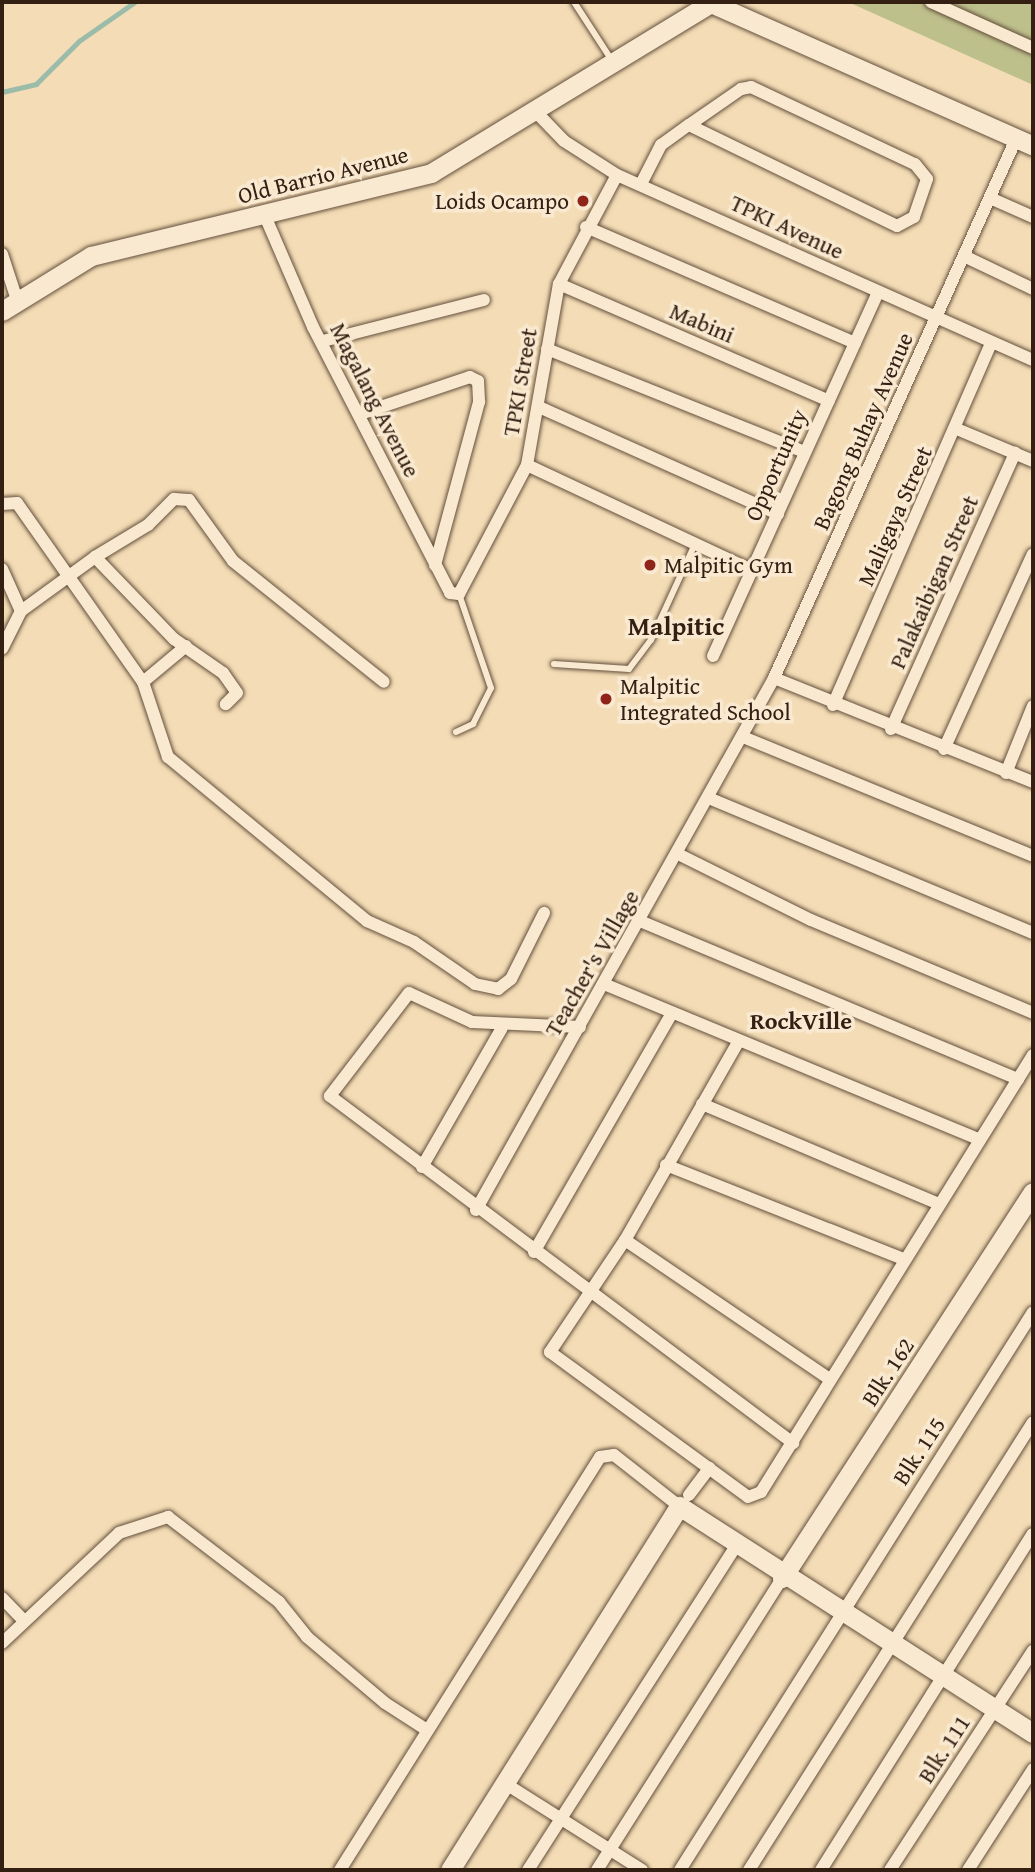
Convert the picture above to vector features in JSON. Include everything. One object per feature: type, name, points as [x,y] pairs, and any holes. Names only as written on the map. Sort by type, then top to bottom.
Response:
[{"type":"street","name":"Old Barrio Avenue","points":[[9,306],[92,256],[265,216],[431,173],[536,113],[711,2]]},
{"type":"street","points":[[711,2],[854,61],[1024,143]]},
{"type":"street","points":[[931,2],[1033,48]]},
{"type":"street","points":[[641,184],[654,154],[689,125],[751,87],[915,164],[927,179],[914,217],[897,226],[689,125]]},
{"type":"street","name":"TPKI Avenue","points":[[536,113],[564,141],[617,175],[1033,360]]},
{"type":"street","name":"Bagong Buhay Avenue","points":[[743,737],[774,678],[966,257],[990,198],[1024,143]]},
{"type":"street","name":"TPKI Street","points":[[459,594],[527,465],[559,284],[586,227],[617,175]]},
{"type":"street","points":[[990,198],[1033,217]]},
{"type":"street","name":"Magalang Avenue","points":[[265,216],[323,341],[435,565],[450,593],[459,594]]},
{"type":"street","points":[[586,227],[855,343]]},
{"type":"street","points":[[2,254],[9,306]]},
{"type":"street","points":[[966,257],[1033,289]]},
{"type":"street","name":"Mabini","points":[[559,284],[829,401]]},
{"type":"street","name":"Opportunity","points":[[713,656],[878,292]]},
{"type":"street","points":[[323,341],[484,300]]},
{"type":"street","name":"Maligaya Street","points":[[833,705],[957,429],[991,342]]},
{"type":"street","points":[[547,349],[804,452]]},
{"type":"street","points":[[360,414],[470,377],[478,381],[479,402],[435,565]]},
{"type":"street","points":[[539,407],[778,514]]},
{"type":"street","points":[[957,429],[1033,461]]},
{"type":"street","name":"Palakaibigan Street","points":[[891,729],[1015,453]]},
{"type":"street","points":[[527,465],[751,570]]},
{"type":"street","points":[[2,649],[21,611],[67,573],[148,525],[174,499],[189,500],[233,561],[384,682]]},
{"type":"street","points":[[2,504],[17,503],[143,682],[168,757],[367,921],[414,942],[475,984],[498,989],[511,979],[544,913]]},
{"type":"street","points":[[944,749],[1033,554]]},
{"type":"street","points":[[95,558],[186,646],[208,658],[232,684],[237,693],[226,704]]},
{"type":"street","points":[[2,569],[21,611]]},
{"type":"street","points":[[143,682],[186,646]]},
{"type":"street","points":[[774,678],[891,729],[1033,782]]},
{"type":"street","points":[[1006,773],[1033,706]]},
{"type":"street","points":[[743,737],[1033,856]]},
{"type":"street","name":"Teacher's Village","points":[[476,1210],[711,799],[743,737]]},
{"type":"street","points":[[711,799],[1033,933]]},
{"type":"street","points":[[678,855],[811,920],[1033,1013]]},
{"type":"street","points":[[640,921],[1018,1079]]},
{"type":"street","points":[[604,984],[737,1044],[978,1139]]},
{"type":"street","points":[[580,1027],[502,1028],[472,1022],[409,992],[331,1090],[333,1101],[587,1294],[793,1443]]},
{"type":"street","points":[[534,1252],[671,1015]]},
{"type":"street","points":[[422,1167],[502,1028]]},
{"type":"street","points":[[737,1044],[625,1240],[587,1294],[551,1357],[709,1468],[755,1496],[793,1443],[828,1378],[936,1203],[1033,1055]]},
{"type":"street","points":[[702,1104],[936,1203]]},
{"type":"street","points":[[666,1165],[903,1259]]},
{"type":"street","name":"Blk. 162","points":[[782,1578],[1028,1213],[1033,1192]]},
{"type":"street","points":[[625,1240],[828,1378]]},
{"type":"street","name":"Blk. 115","points":[[680,1870],[1033,1312]]},
{"type":"street","points":[[749,1870],[1033,1422]]},
{"type":"street","points":[[340,1870],[424,1727],[600,1457],[614,1455],[684,1501],[736,1546],[782,1578],[1033,1733]]},
{"type":"street","points":[[450,1870],[684,1501],[709,1468]]},
{"type":"street","points":[[2,1643],[119,1533],[145,1519],[180,1520],[279,1602],[316,1646],[424,1727]]},
{"type":"street","points":[[821,1870],[1033,1534]]},
{"type":"street","points":[[528,1870],[736,1546]]},
{"type":"street","points":[[597,1870],[782,1578]]},
{"type":"street","points":[[2,1598],[24,1621]]},
{"type":"street","name":"Blk. 111","points":[[890,1870],[1033,1651]]},
{"type":"street","points":[[968,1870],[1033,1769]]},
{"type":"street","points":[[506,1784],[609,1852],[642,1870]]},
{"type":"lane","points":[[574,2],[613,63]]},
{"type":"lane","points":[[554,664],[629,669],[651,640],[696,542]]},
{"type":"lane","points":[[456,732],[472,724],[491,688],[459,594]]},
{"type":"green space","points":[[848,2],[1033,2],[1033,85]]},
{"type":"waterway","points":[[2,92],[36,84],[79,41],[135,2]]},
{"type":"place","name":"Loids Ocampo","points":[[583,201]]},
{"type":"place","name":"Malpitic Gym","points":[[650,565]]},
{"type":"place","name":"Malpitic Integrated School","points":[[606,699]]},
{"type":"district","name":"Malpitic","points":[[676,626]]},
{"type":"district","name":"RockVille","points":[[801,1021]]}]
